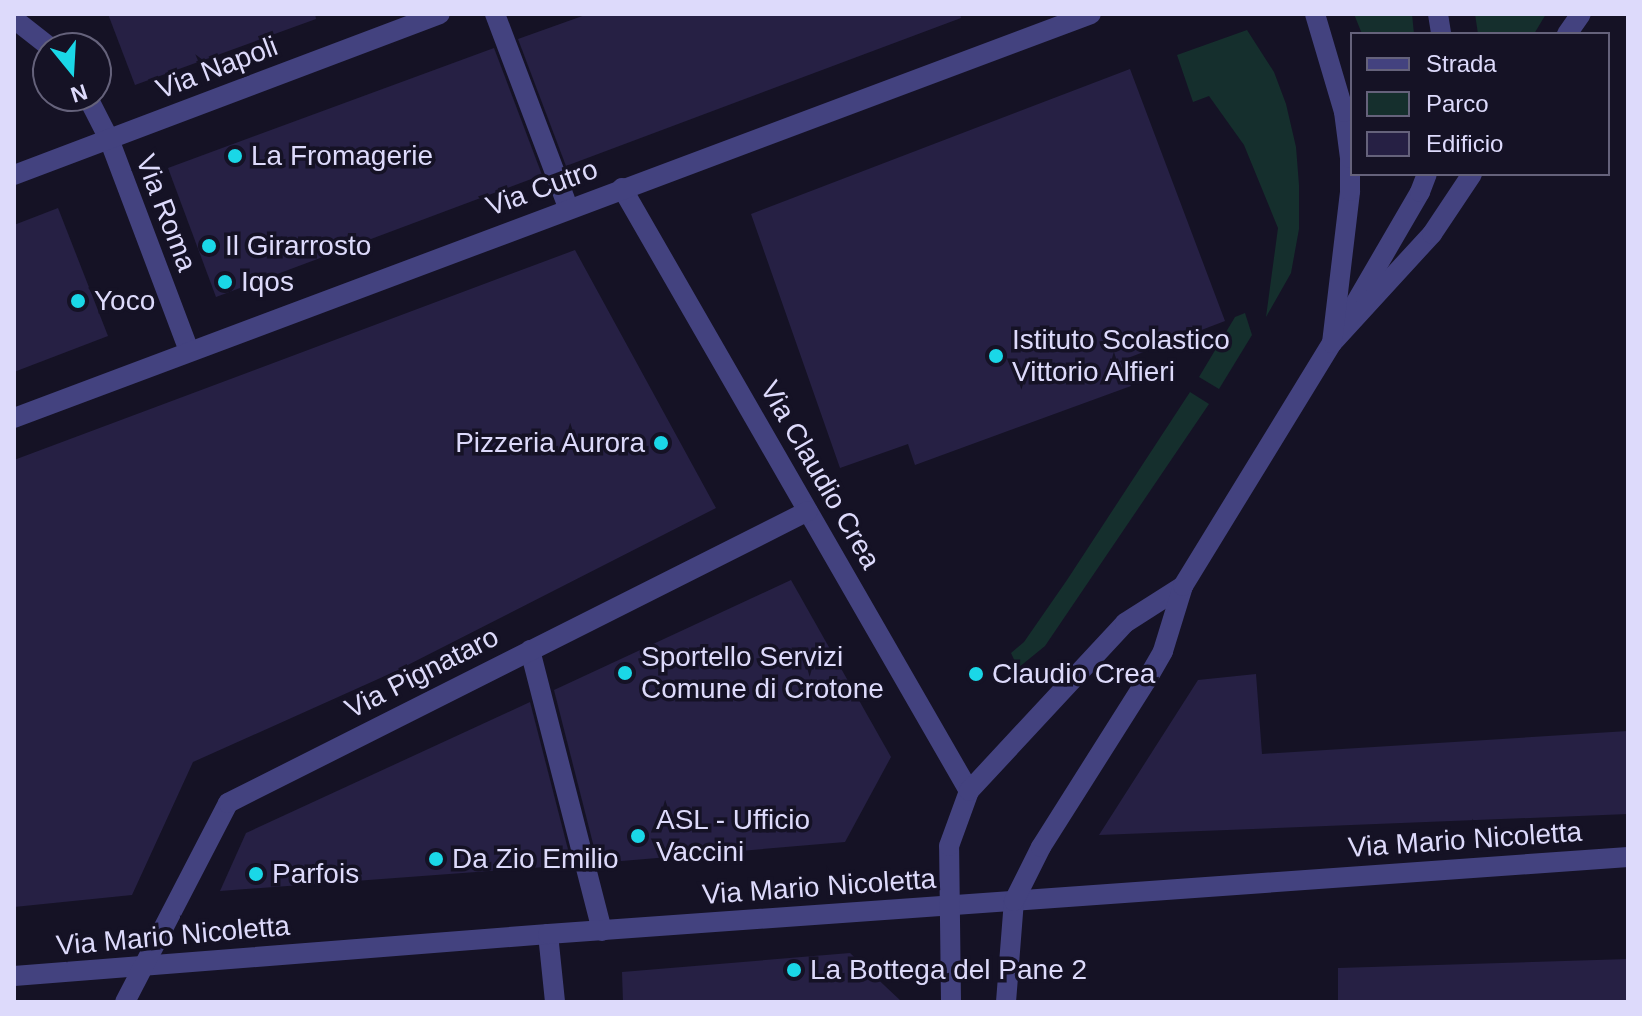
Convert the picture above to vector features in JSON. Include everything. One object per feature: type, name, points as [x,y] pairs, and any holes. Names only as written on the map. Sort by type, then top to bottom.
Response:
[{"type":"street","name":"Via Napoli","points":[[14,175],[440,14]]},
{"type":"street","points":[[495,14],[568,207]]},
{"type":"street","name":"Via Cutro","points":[[14,418],[568,207],[1091,14]]},
{"type":"street","points":[[1315,14],[1344,112],[1350,158],[1350,191],[1332,343]]},
{"type":"street","points":[[1568,32],[1581,14]]},
{"type":"street","points":[[14,19],[32,33]]},
{"type":"street","name":"Via Roma","points":[[95,112],[109,139],[189,351]]},
{"type":"street","points":[[1006,1002],[1014,901],[1041,847],[1163,651],[1183,586],[1332,343],[1420,192],[1426,176]]},
{"type":"street","points":[[1332,343],[1432,234],[1471,176]]},
{"type":"street","name":"Via Claudio Crea","points":[[622,188],[969,791]]},
{"type":"street","name":"Via Pignataro","points":[[125,1002],[228,803],[808,511]]},
{"type":"street","points":[[951,1002],[949,846],[969,791],[1125,623],[1183,586]]},
{"type":"street","points":[[530,650],[602,931]]},
{"type":"street","name":"Via Mario Nicoletta","points":[[14,976],[548,934],[1628,857]]},
{"type":"street","points":[[548,934],[555,1002]]},
{"type":"green space","points":[[1354,14],[1412,14],[1414,32],[1361,32]]},
{"type":"green space","points":[[1475,14],[1546,14],[1535,32],[1478,32]]},
{"type":"green space","points":[[1247,30],[1274,72],[1286,104],[1296,147],[1299,185],[1299,229],[1291,273],[1266,317],[1278,228],[1244,145],[1209,96],[1193,102],[1177,55]]},
{"type":"green space","points":[[1245,313],[1252,335],[1219,389],[1199,377],[1235,317]]},
{"type":"green space","points":[[1190,392],[1209,404],[1045,646],[1018,668],[1011,653],[1024,642],[1067,580]]},
{"type":"building","points":[[108,14],[315,14],[316,19],[135,85]]},
{"type":"building","points":[[588,14],[960,14],[961,18],[566,166],[518,39]]},
{"type":"building","points":[[494,48],[542,175],[216,297],[168,168]]},
{"type":"building","name":"Istituto Scolastico Vittorio Alfieri","points":[[1130,69],[1225,321],[1120,361],[1131,386],[915,465],[908,444],[840,468],[751,214]]},
{"type":"building","points":[[58,208],[108,336],[14,372],[14,225]]},
{"type":"building","points":[[575,250],[716,508],[396,671],[193,762],[132,895],[14,907],[14,460]]},
{"type":"building","points":[[791,580],[891,757],[845,842],[598,863],[554,690]]},
{"type":"building","points":[[1256,674],[1262,754],[1628,731],[1628,814],[1099,835],[1198,680]]},
{"type":"building","points":[[530,702],[572,865],[220,891],[246,833]]},
{"type":"building","points":[[850,953],[902,1002],[623,1002],[622,972]]},
{"type":"building","points":[[1628,959],[1628,1002],[1338,1002],[1338,968]]},
{"type":"place","name":"La Fromagerie","points":[[235,156]]},
{"type":"place","name":"Il Girarrosto","points":[[209,246]]},
{"type":"place","name":"Iqos","points":[[225,282]]},
{"type":"place","name":"Yoco","points":[[78,301]]},
{"type":"place","name":"Istituto Scolastico Vittorio Alfieri","points":[[996,356]]},
{"type":"place","name":"Pizzeria Aurora","points":[[661,443]]},
{"type":"place","name":"Sportello Servizi Comune di Crotone","points":[[625,673]]},
{"type":"place","name":"Claudio Crea","points":[[976,674]]},
{"type":"place","name":"ASL - Ufficio Vaccini","points":[[638,836]]},
{"type":"place","name":"Da Zio Emilio","points":[[436,859]]},
{"type":"place","name":"Parfois","points":[[256,874]]},
{"type":"place","name":"La Bottega del Pane 2","points":[[794,970]]}]
